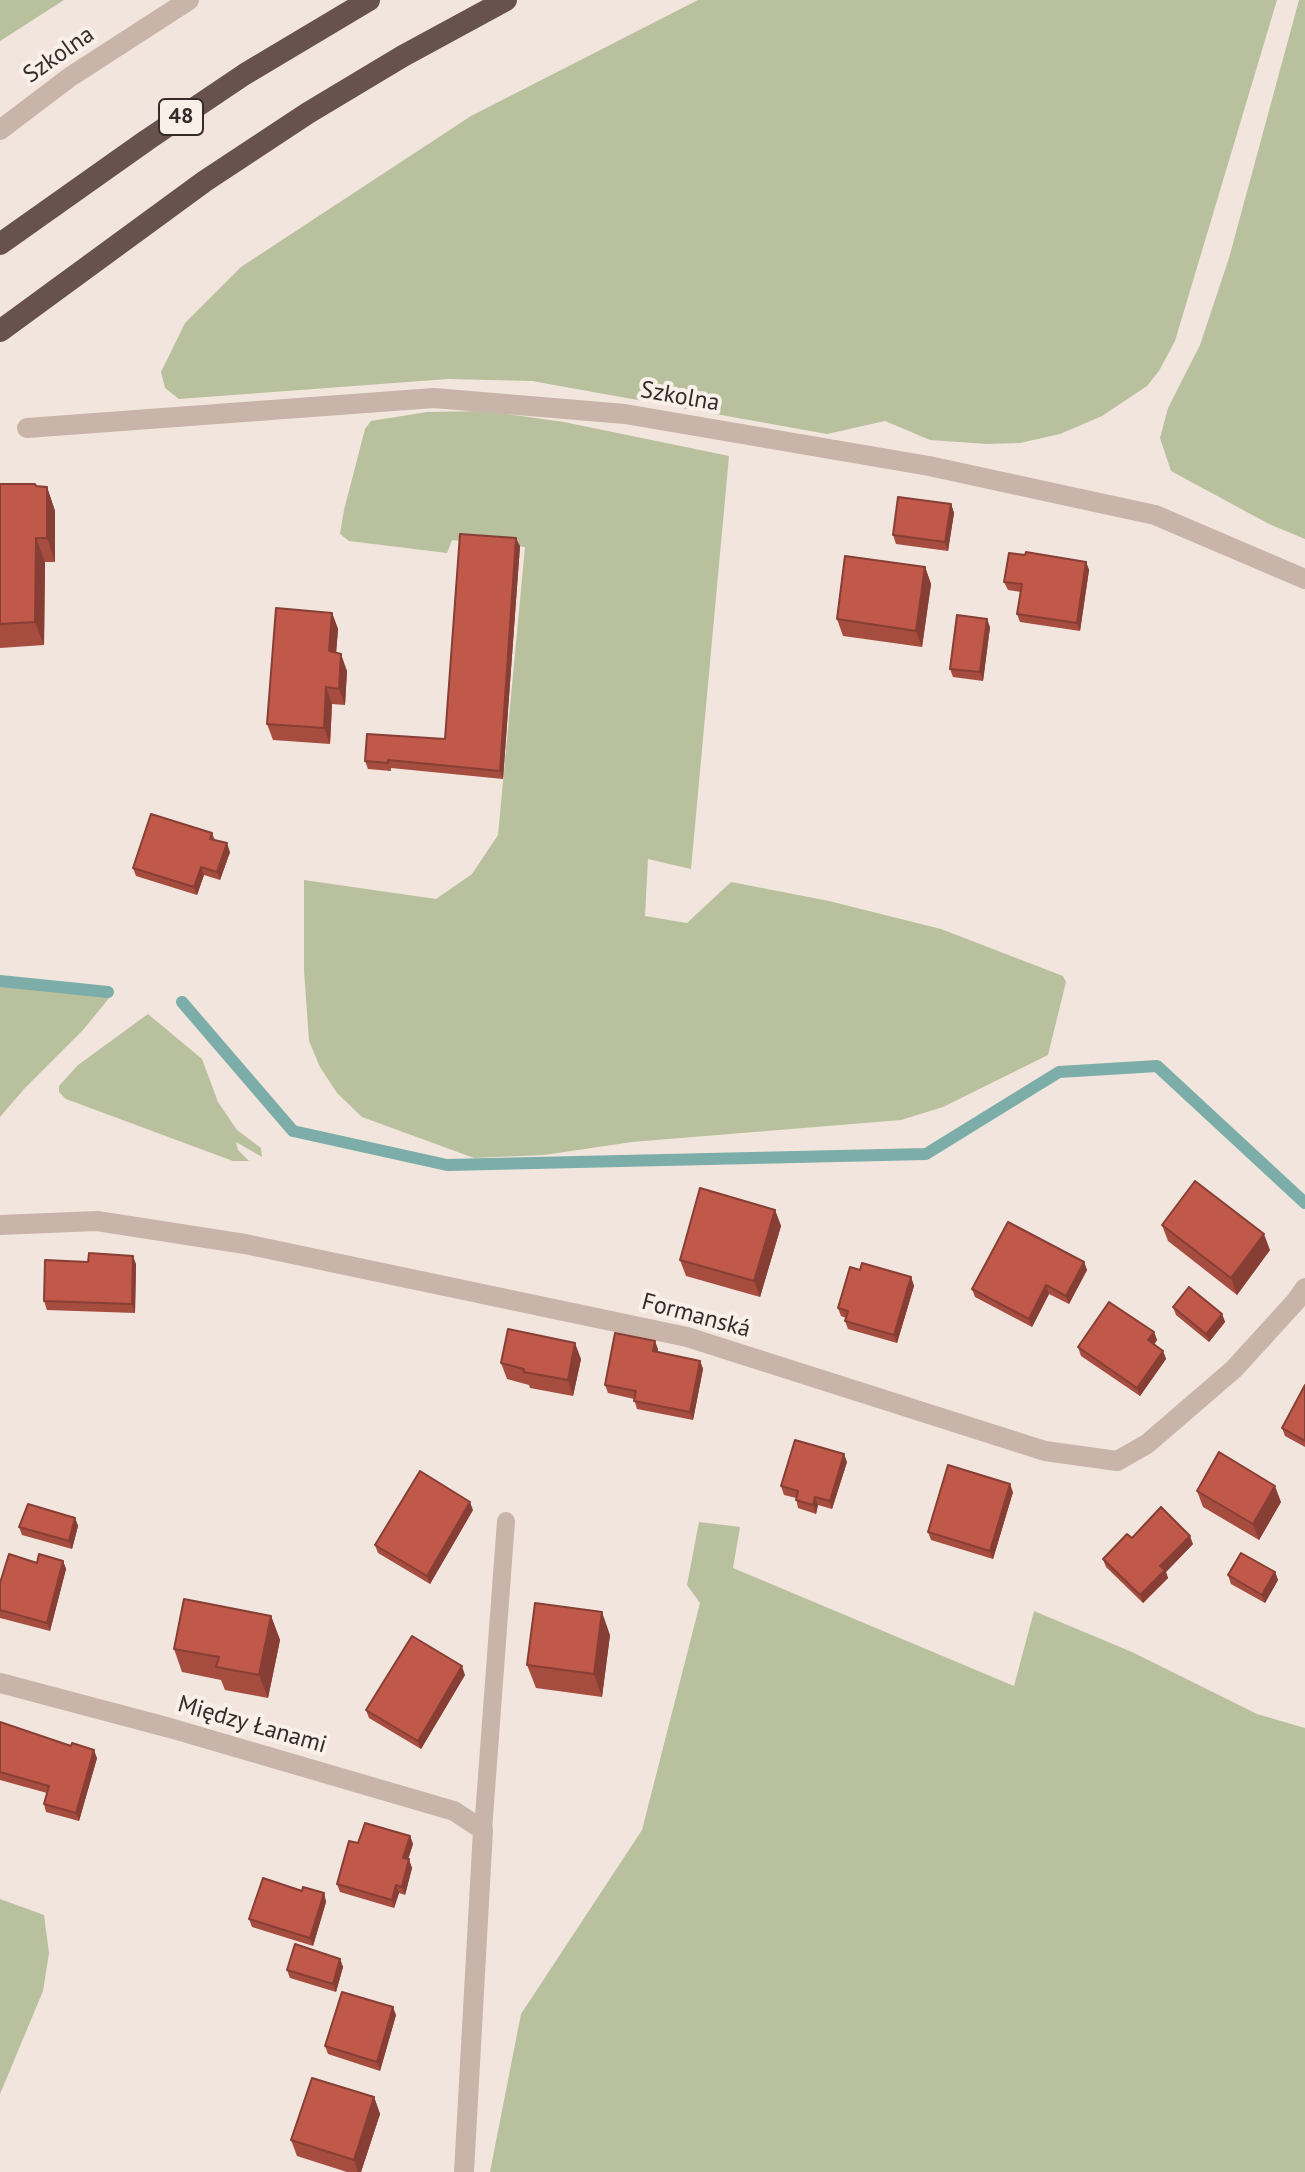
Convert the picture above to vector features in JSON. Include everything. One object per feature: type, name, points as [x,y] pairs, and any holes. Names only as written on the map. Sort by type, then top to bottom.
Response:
[{"type":"highway","name":"48","points":[[0,244],[245,74],[369,0]]},
{"type":"highway","points":[[0,331],[193,190],[308,113],[403,56],[506,0]]},
{"type":"street","name":"Szkolna","points":[[0,130],[70,77],[189,0]]},
{"type":"street","name":"Szkolna","points":[[27,428],[434,398],[625,414],[929,466],[1155,515],[1305,579]]},
{"type":"street","name":"Formanská","points":[[0,1225],[97,1221],[261,1247],[687,1337],[1045,1451],[1117,1461],[1147,1444],[1234,1369],[1305,1288]]},
{"type":"street","name":"Między Łanami","points":[[0,1683],[170,1728],[454,1811],[483,1830]]},
{"type":"street","points":[[464,2172],[483,1830]]},
{"type":"lane","points":[[483,1830],[506,1521]]},
{"type":"green space","points":[[0,0],[64,0],[0,41]]},
{"type":"green space","points":[[698,0],[1277,0],[1175,341],[1147,386],[1102,416],[1060,434],[1020,443],[987,444],[930,440],[885,421],[827,434],[532,381],[448,379],[179,399],[165,388],[161,372],[185,323],[241,267],[471,116]]},
{"type":"green space","points":[[1299,0],[1305,0],[1305,539],[1269,524],[1171,471],[1160,438],[1168,408],[1200,345],[1229,258]]},
{"type":"green space","points":[[485,411],[564,422],[729,456],[691,869],[648,859],[645,916],[687,923],[731,882],[829,901],[941,929],[1063,976],[1066,982],[1048,1055],[943,1107],[901,1120],[632,1142],[544,1155],[474,1158],[362,1117],[337,1093],[320,1067],[309,1041],[304,970],[304,880],[436,899],[472,874],[498,835],[525,547],[452,540],[447,553],[349,541],[340,534],[344,510],[365,429],[371,421],[427,412]]},
{"type":"green space","points":[[0,984],[104,993],[110,997],[0,1117]]},
{"type":"green space","points":[[148,1014],[202,1059],[218,1102],[237,1130],[261,1148],[262,1157],[236,1142],[238,1150],[249,1161],[233,1161],[66,1099],[59,1092],[59,1086],[78,1065]]},
{"type":"green space","points":[[699,1522],[740,1527],[733,1568],[1014,1686],[1034,1611],[1132,1652],[1257,1714],[1305,1728],[1305,2172],[490,2172],[521,2014],[642,1830],[700,1603],[687,1585]]},
{"type":"green space","points":[[0,1899],[44,1915],[49,1953],[43,1991],[0,2094]]},
{"type":"building","points":[[0,484],[47,487],[47,538],[36,538],[35,622],[0,624]]},
{"type":"building","points":[[898,497],[951,504],[945,542],[893,535]]},
{"type":"building","points":[[460,534],[516,538],[500,771],[388,760],[388,763],[365,761],[367,734],[445,739]]},
{"type":"building","points":[[1026,552],[1086,562],[1077,623],[1017,614],[1022,584],[1004,582],[1009,553],[1025,555]]},
{"type":"building","points":[[845,556],[925,567],[916,631],[837,619]]},
{"type":"building","points":[[276,608],[332,613],[329,651],[341,654],[339,689],[326,687],[324,728],[267,724]]},
{"type":"building","points":[[957,615],[987,619],[980,672],[950,669]]},
{"type":"building","points":[[151,814],[212,833],[210,839],[227,843],[217,872],[201,867],[194,887],[133,868]]},
{"type":"building","points":[[1195,1181],[1264,1234],[1231,1278],[1162,1225]]},
{"type":"building","points":[[700,1188],[775,1210],[754,1281],[680,1260]]},
{"type":"building","points":[[1008,1222],[1084,1262],[1066,1296],[1046,1285],[1029,1319],[972,1289]]},
{"type":"building","points":[[89,1253],[133,1256],[132,1304],[44,1301],[45,1260],[88,1262]]},
{"type":"building","points":[[862,1263],[911,1277],[894,1335],[845,1321],[848,1311],[838,1308],[850,1267],[860,1270]]},
{"type":"building","points":[[1189,1287],[1222,1314],[1206,1334],[1173,1307]]},
{"type":"building","points":[[1109,1302],[1154,1332],[1148,1340],[1163,1351],[1137,1388],[1078,1347]]},
{"type":"building","points":[[508,1329],[575,1343],[568,1380],[524,1372],[524,1369],[501,1363]]},
{"type":"building","points":[[615,1333],[655,1341],[653,1351],[700,1361],[690,1412],[634,1401],[636,1391],[605,1385]]},
{"type":"building","points":[[1305,1385],[1305,1441],[1282,1428]]},
{"type":"building","points":[[795,1440],[844,1454],[830,1501],[815,1497],[813,1505],[796,1500],[798,1491],[781,1486]]},
{"type":"building","points":[[1219,1452],[1275,1486],[1253,1524],[1197,1491]]},
{"type":"building","points":[[948,1465],[1010,1484],[990,1551],[928,1532]]},
{"type":"building","points":[[420,1471],[470,1502],[427,1576],[375,1545]]},
{"type":"building","points":[[28,1504],[75,1518],[69,1541],[19,1527]]},
{"type":"building","points":[[1161,1507],[1190,1536],[1160,1566],[1165,1570],[1140,1595],[1103,1559],[1127,1534],[1132,1538]]},
{"type":"building","points":[[1241,1553],[1275,1572],[1262,1595],[1228,1575]]},
{"type":"building","points":[[9,1554],[37,1563],[39,1554],[63,1561],[47,1623],[0,1610],[0,1583]]},
{"type":"building","points":[[184,1599],[271,1616],[259,1675],[216,1667],[219,1657],[174,1649]]},
{"type":"building","points":[[535,1603],[602,1612],[594,1674],[527,1665]]},
{"type":"building","points":[[412,1636],[462,1666],[418,1741],[366,1710]]},
{"type":"building","points":[[0,1722],[71,1746],[72,1743],[94,1750],[76,1813],[44,1804],[49,1786],[0,1772]]},
{"type":"building","points":[[365,1823],[410,1836],[403,1858],[409,1859],[402,1887],[396,1885],[392,1900],[337,1884],[349,1841],[358,1843]]},
{"type":"building","points":[[263,1878],[302,1891],[303,1887],[324,1893],[310,1938],[249,1919]]},
{"type":"building","points":[[295,1944],[340,1959],[333,1984],[287,1970]]},
{"type":"building","points":[[342,1992],[393,2007],[377,2062],[325,2046]]},
{"type":"building","points":[[312,2078],[374,2097],[354,2160],[291,2140]]},
{"type":"waterway","points":[[0,981],[108,992]]},
{"type":"waterway","points":[[182,1002],[293,1131],[447,1165],[926,1154],[1059,1072],[1157,1066],[1305,1203]]}]
